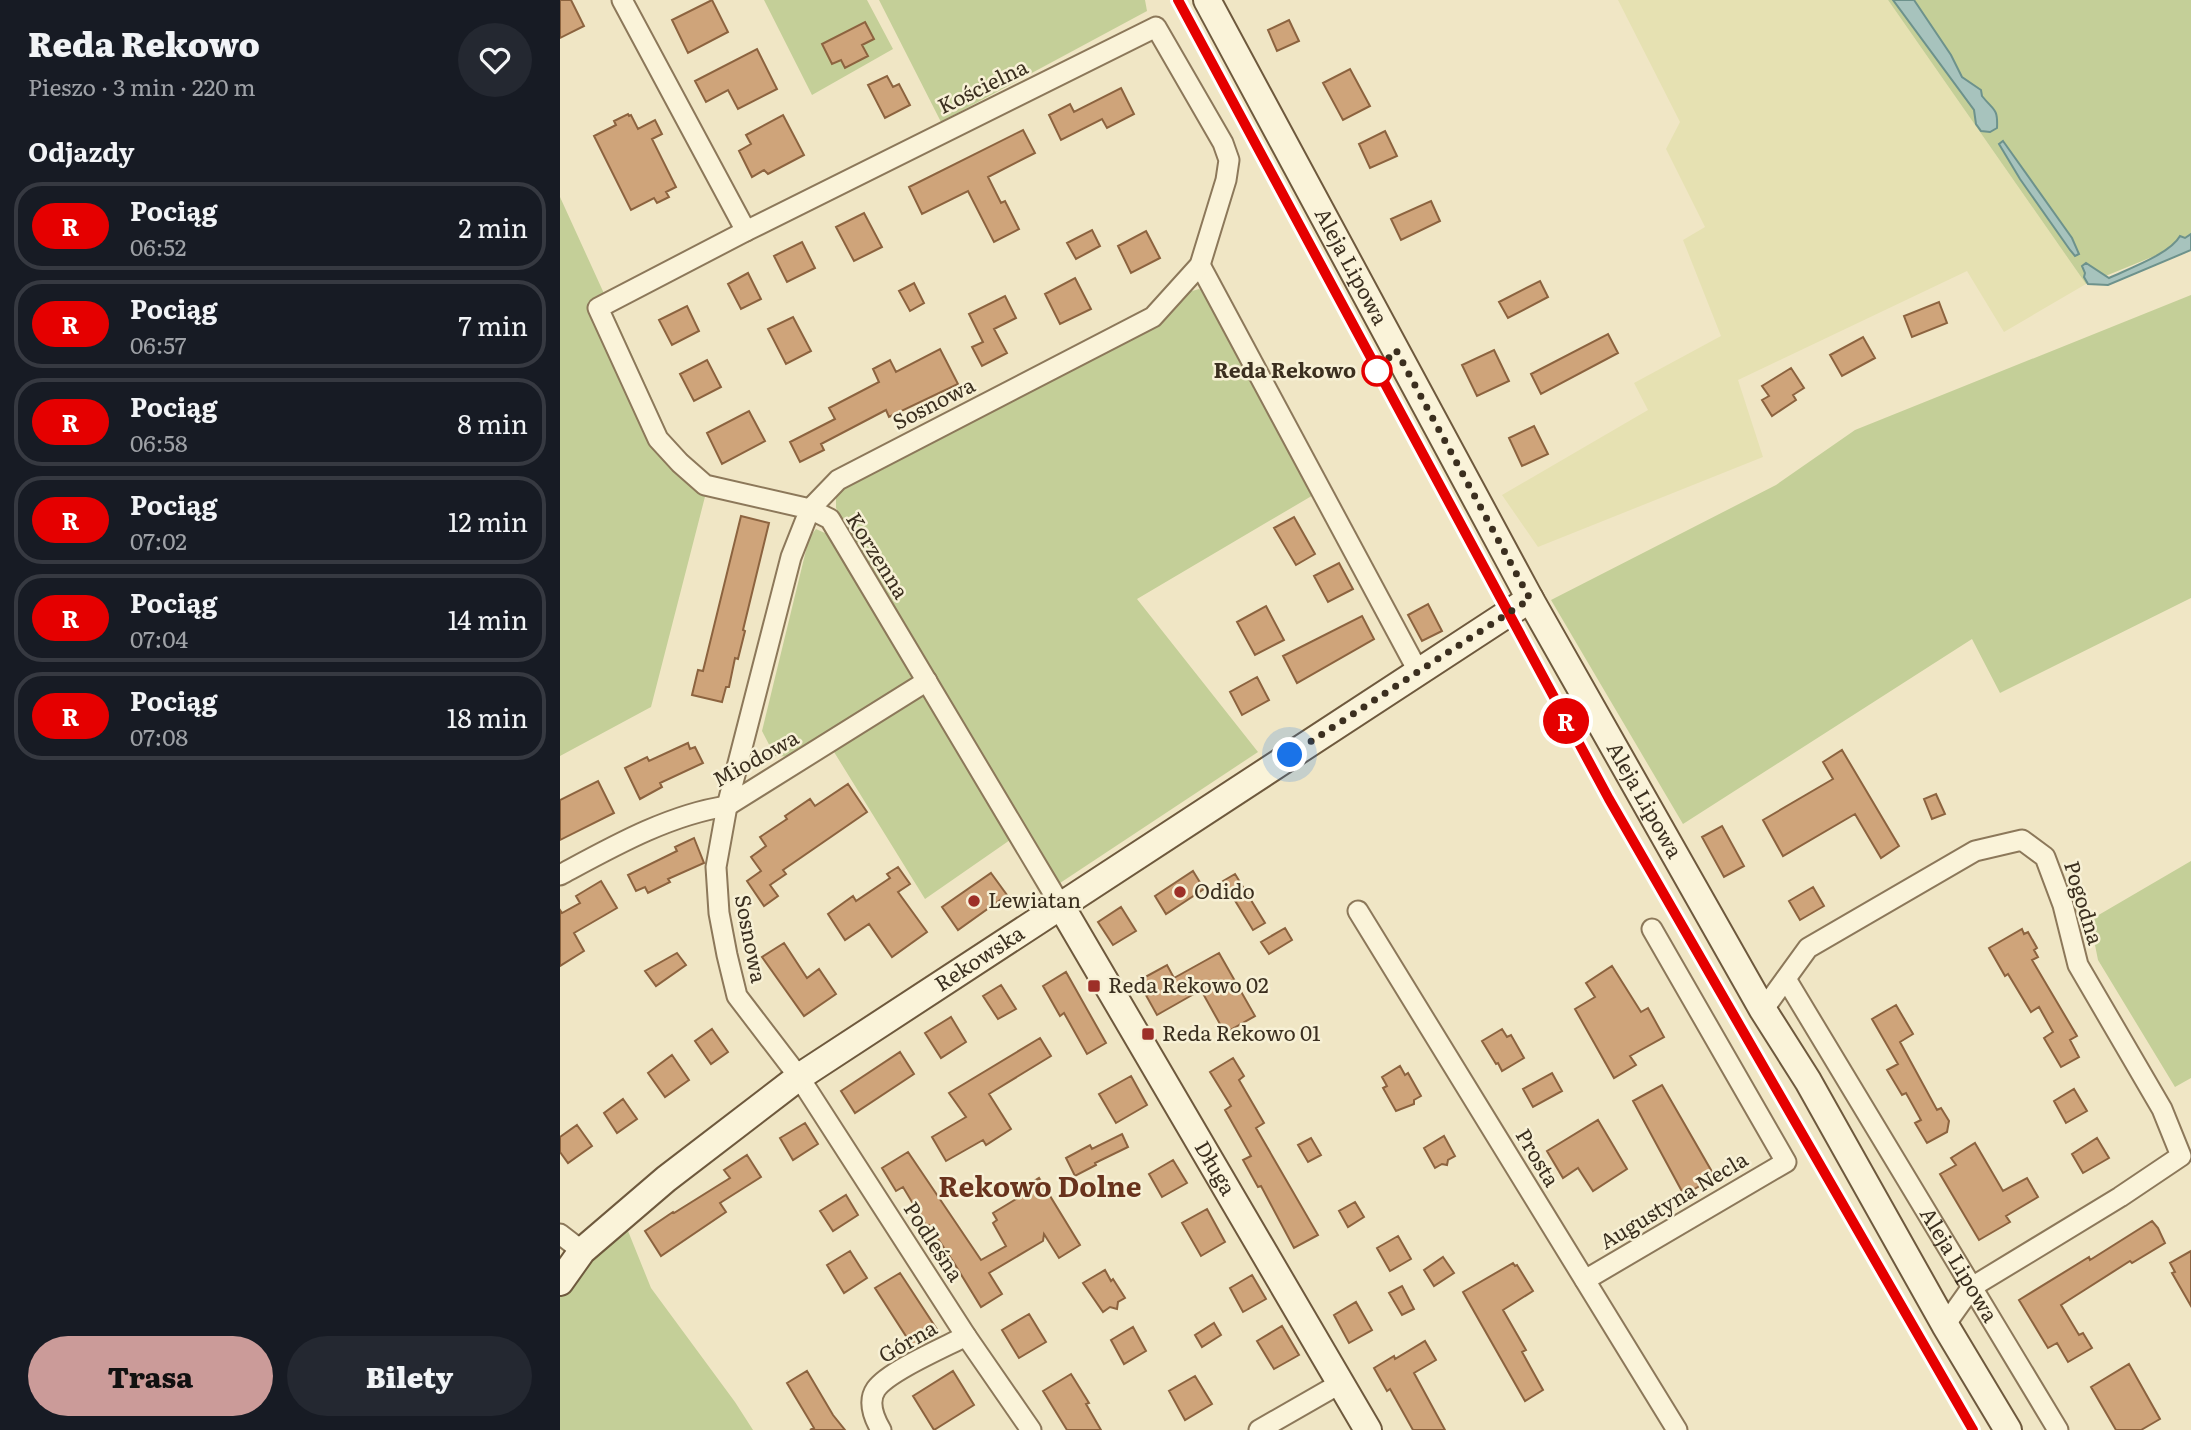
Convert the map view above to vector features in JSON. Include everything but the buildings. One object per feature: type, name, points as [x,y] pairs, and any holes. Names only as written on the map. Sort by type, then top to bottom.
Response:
[{"type":"street","points":[[622,0],[746,231]]},
{"type":"street","name":"Aleja Lipowa","points":[[1207,0],[1530,599],[1763,1010],[1808,1081],[1945,1325],[2008,1430]]},
{"type":"street","name":"Kościelna","points":[[598,308],[746,231],[1156,27],[1223,143],[1229,160],[1226,180],[1200,265]]},
{"type":"street","points":[[1200,265],[1418,671]]},
{"type":"street","name":"Sosnowa","points":[[799,1077],[737,996],[719,913],[716,867],[727,806],[791,557],[810,509],[838,480],[1153,317],[1200,265]]},
{"type":"street","name":"Korzenna","points":[[598,308],[658,439],[680,463],[705,485],[810,509],[830,519],[1061,906]]},
{"type":"street","name":"Rekowska","points":[[560,1282],[582,1251],[666,1179],[799,1077],[1530,599]]},
{"type":"street","name":"Miodowa","points":[[560,876],[610,848],[697,810],[727,806],[927,681]]},
{"type":"street","name":"Pogodna","points":[[1763,1010],[1808,948],[1975,851],[2022,840],[2045,857],[2063,905],[2078,965],[2162,1109],[2191,1174]]},
{"type":"street","name":"Długa","points":[[1061,906],[1368,1430]]},
{"type":"street","name":"Prosta","points":[[1358,911],[1677,1430]]},
{"type":"street","name":"Augustyna Necla","points":[[1585,1280],[1786,1162],[1652,929]]},
{"type":"street","name":"Aleja Lipowa","points":[[1786,979],[2058,1430]]},
{"type":"street","points":[[1808,1081],[1838,1065]]},
{"type":"street","name":"Podleśna","points":[[799,1077],[966,1336],[1031,1430]]},
{"type":"street","points":[[1945,1325],[1972,1287],[2120,1197],[2181,1156]]},
{"type":"street","points":[[560,1234],[582,1251]]},
{"type":"street","name":"Górna","points":[[881,1430],[874,1419],[872,1403],[876,1390],[890,1376],[966,1336]]},
{"type":"street","points":[[1259,1430],[1341,1383]]},
{"type":"shaded area","points":[[1618,0],[1888,0],[2086,284],[2004,332],[1967,271],[1738,380],[1763,457],[1538,547],[1502,495],[1648,410],[1634,383],[1721,336],[1683,240],[1705,227],[1666,149],[1680,122]]},
{"type":"green space","points":[[764,0],[867,0],[893,49],[812,95]]},
{"type":"green space","points":[[879,0],[1145,0],[1147,11],[941,122]]},
{"type":"green space","points":[[1888,0],[2191,0],[2191,241],[2086,284]]},
{"type":"green space","points":[[560,197],[669,436],[708,485],[651,707],[560,756]]},
{"type":"green space","points":[[1199,289],[1212,295],[1315,494],[1137,599],[1258,752],[1057,885],[836,508],[836,496],[842,488],[1182,294]]},
{"type":"green space","points":[[2191,295],[2191,598],[2000,693],[1972,639],[1683,824],[1551,600],[1776,485],[1855,430]]},
{"type":"green space","points":[[816,529],[827,534],[1010,840],[925,899],[826,739],[801,757],[775,756],[762,731],[809,538]]},
{"type":"green space","points":[[2191,861],[2191,1078],[2175,1087],[2098,960],[2090,920]]},
{"type":"green space","points":[[628,1231],[651,1288],[753,1430],[560,1430],[560,1269]]},
{"type":"water","points":[[1893,0],[1914,0],[1951,55],[1962,77],[1981,90],[1982,96],[1994,110],[1997,128],[1990,132],[1981,131],[1976,124],[1974,110]]},
{"type":"water","points":[[2003,141],[2072,238],[2079,254],[2075,256],[2070,250],[2020,179],[1999,144]]},
{"type":"water","points":[[2191,234],[2191,250],[2108,285],[2088,284],[2084,277],[2082,266],[2086,263],[2109,278],[2158,255],[2180,236],[2185,238]]},
{"type":"railway","points":[[1178,0],[1620,819],[1974,1430]]},
{"type":"train","name":"R","points":[[1178,0],[1609,799],[1973,1430]]},
{"type":"place","name":"Reda Rekowo","points":[[1377,371]]},
{"type":"place","name":"Odido","points":[[1180,892]]},
{"type":"place","name":"Lewiatan","points":[[974,901]]},
{"type":"place","name":"Reda Rekowo 02","points":[[1094,986]]},
{"type":"place","name":"Reda Rekowo 01","points":[[1148,1034]]},
{"type":"district","name":"Rekowo Dolne","points":[[1040,1187]]},
{"type":"route","points":[[1290,755],[1530,599],[1396,350],[1377,371]]}]
